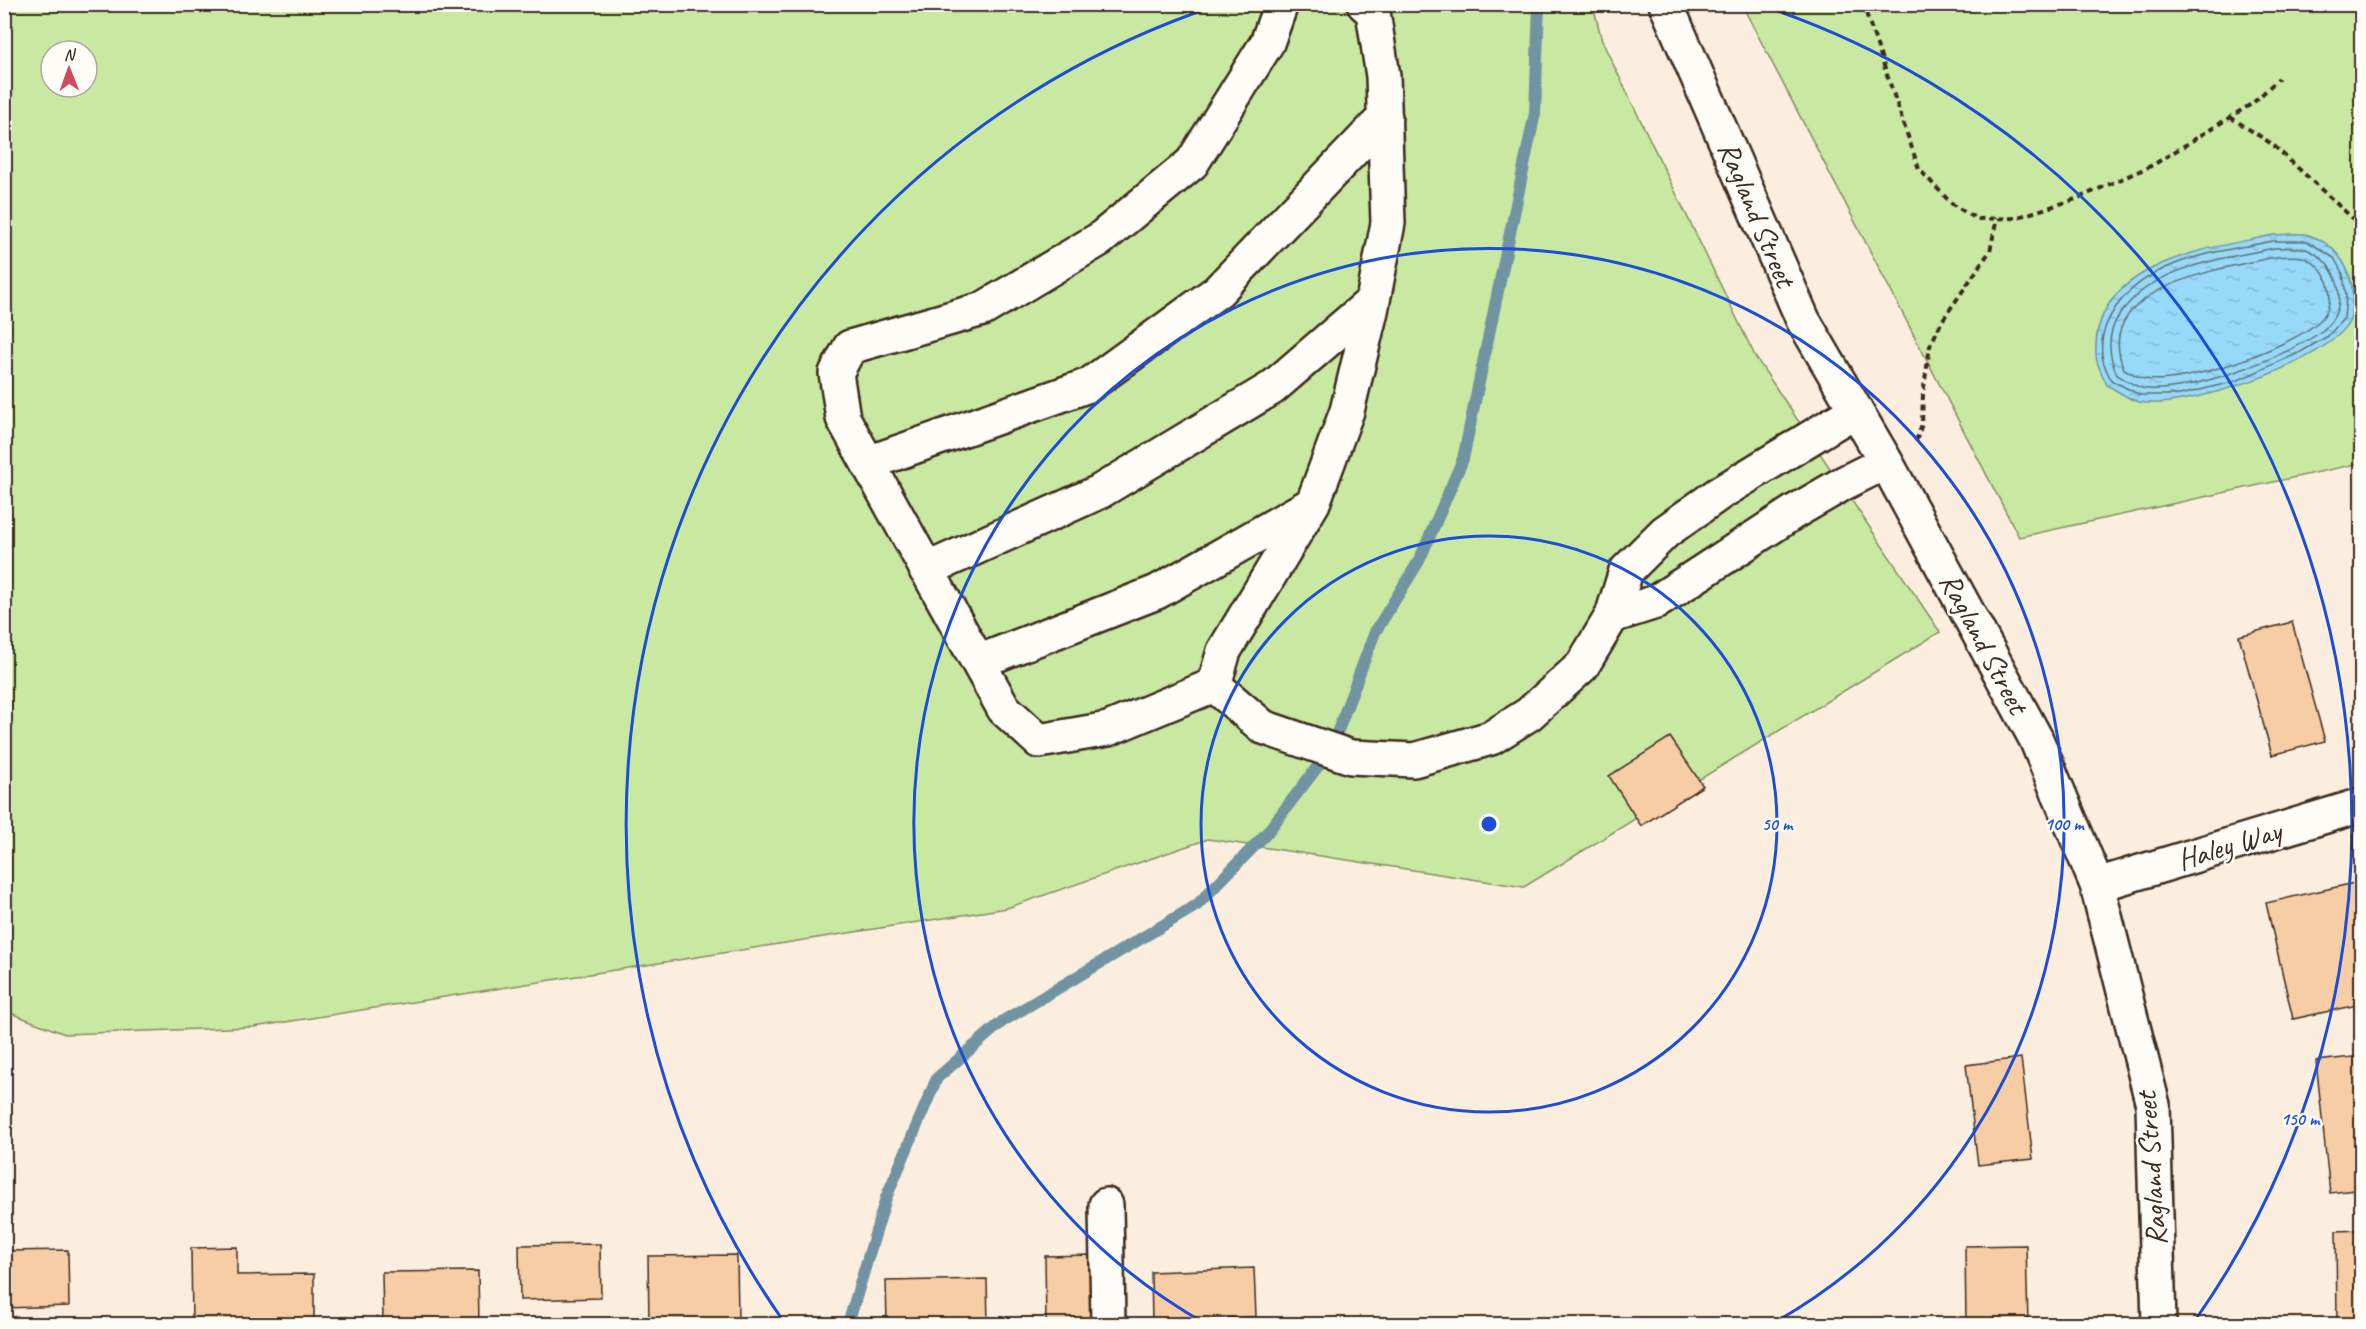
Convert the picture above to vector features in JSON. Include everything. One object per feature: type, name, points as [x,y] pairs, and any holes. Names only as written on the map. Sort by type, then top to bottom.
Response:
[{"type":"street","points":[[1214,685],[1108,729],[1039,741],[1004,709],[926,570],[843,418],[836,373],[850,347],[983,309],[1100,239],[1192,163],[1267,43],[1281,4]]},
{"type":"street","points":[[1214,685],[1224,651],[1313,503],[1347,411],[1373,301],[1388,223],[1385,117],[1383,76],[1373,12],[1364,4]]},
{"type":"street","name":"Ragland Street","points":[[1666,4],[1803,320],[1886,462],[2036,738],[2097,885],[2152,1105],[2159,1324]]},
{"type":"street","points":[[868,463],[1089,386],[1218,291],[1385,117]]},
{"type":"street","points":[[926,570],[1099,492],[1272,388],[1373,301]]},
{"type":"street","points":[[1214,685],[1263,727],[1351,758],[1414,760],[1491,738],[1529,714],[1582,666],[1612,616],[1626,571],[1665,532],[1720,492],[1856,410]]},
{"type":"street","points":[[1612,616],[1656,602],[1794,512],[1886,462]]},
{"type":"street","points":[[978,663],[1157,592],[1313,503]]},
{"type":"street","name":"Haley Way","points":[[2097,885],[2361,805]]},
{"type":"street","points":[[1106,1205],[1108,1324]]},
{"type":"path","points":[[1863,4],[1919,169],[1952,204],[1977,219],[2015,218],[2076,199],[2153,165],[2253,103],[2279,78]]},
{"type":"path","points":[[2230,117],[2272,144],[2361,227]]},
{"type":"path","points":[[1886,462],[1914,447],[1922,424],[1923,394],[1930,346],[1941,321],[1990,251],[1997,218]]},
{"type":"green space","points":[[4,5],[1593,5],[1602,41],[1756,358],[1940,632],[1524,887],[1208,839],[1007,908],[254,1027],[65,1034],[5,1011]]},
{"type":"green space","points":[[1742,5],[2361,5],[2361,463],[2019,537]]},
{"type":"water","points":[[2273,235],[2309,235],[2328,245],[2342,261],[2351,280],[2351,314],[2350,320],[2337,336],[2315,352],[2286,367],[2220,391],[2187,399],[2160,403],[2139,402],[2107,385],[2096,359],[2099,324],[2112,299],[2132,280],[2186,255]]},
{"type":"building","points":[[2292,622],[2325,741],[2272,755],[2239,636]]},
{"type":"building","points":[[1670,737],[1703,786],[1641,826],[1609,776]]},
{"type":"building","points":[[2359,882],[2362,893],[2362,1004],[2293,1019],[2266,903]]},
{"type":"building","points":[[2362,1056],[2362,1189],[2330,1193],[2316,1061]]},
{"type":"building","points":[[2021,1058],[2033,1159],[1978,1165],[1966,1065]]},
{"type":"building","points":[[2362,1230],[2362,1324],[2337,1324],[2336,1231]]},
{"type":"building","points":[[600,1244],[601,1298],[520,1300],[519,1245]]},
{"type":"building","points":[[2026,1245],[2028,1324],[1966,1324],[1965,1246]]},
{"type":"building","points":[[237,1247],[237,1275],[314,1274],[314,1324],[192,1324],[191,1248]]},
{"type":"building","points":[[68,1250],[69,1306],[4,1308],[4,1251]]},
{"type":"building","points":[[737,1255],[738,1319],[649,1321],[648,1256]]},
{"type":"building","points":[[1092,1255],[1093,1324],[1046,1324],[1045,1256]]},
{"type":"building","points":[[1254,1268],[1256,1317],[1152,1321],[1151,1272]]},
{"type":"building","points":[[478,1271],[479,1324],[383,1324],[382,1272]]},
{"type":"building","points":[[987,1279],[988,1324],[887,1324],[886,1281]]},
{"type":"waterway","points":[[848,1324],[886,1198],[937,1078],[1003,1021],[1197,905],[1266,834],[1331,749],[1375,632],[1419,561],[1463,459],[1535,113],[1539,4]]}]
